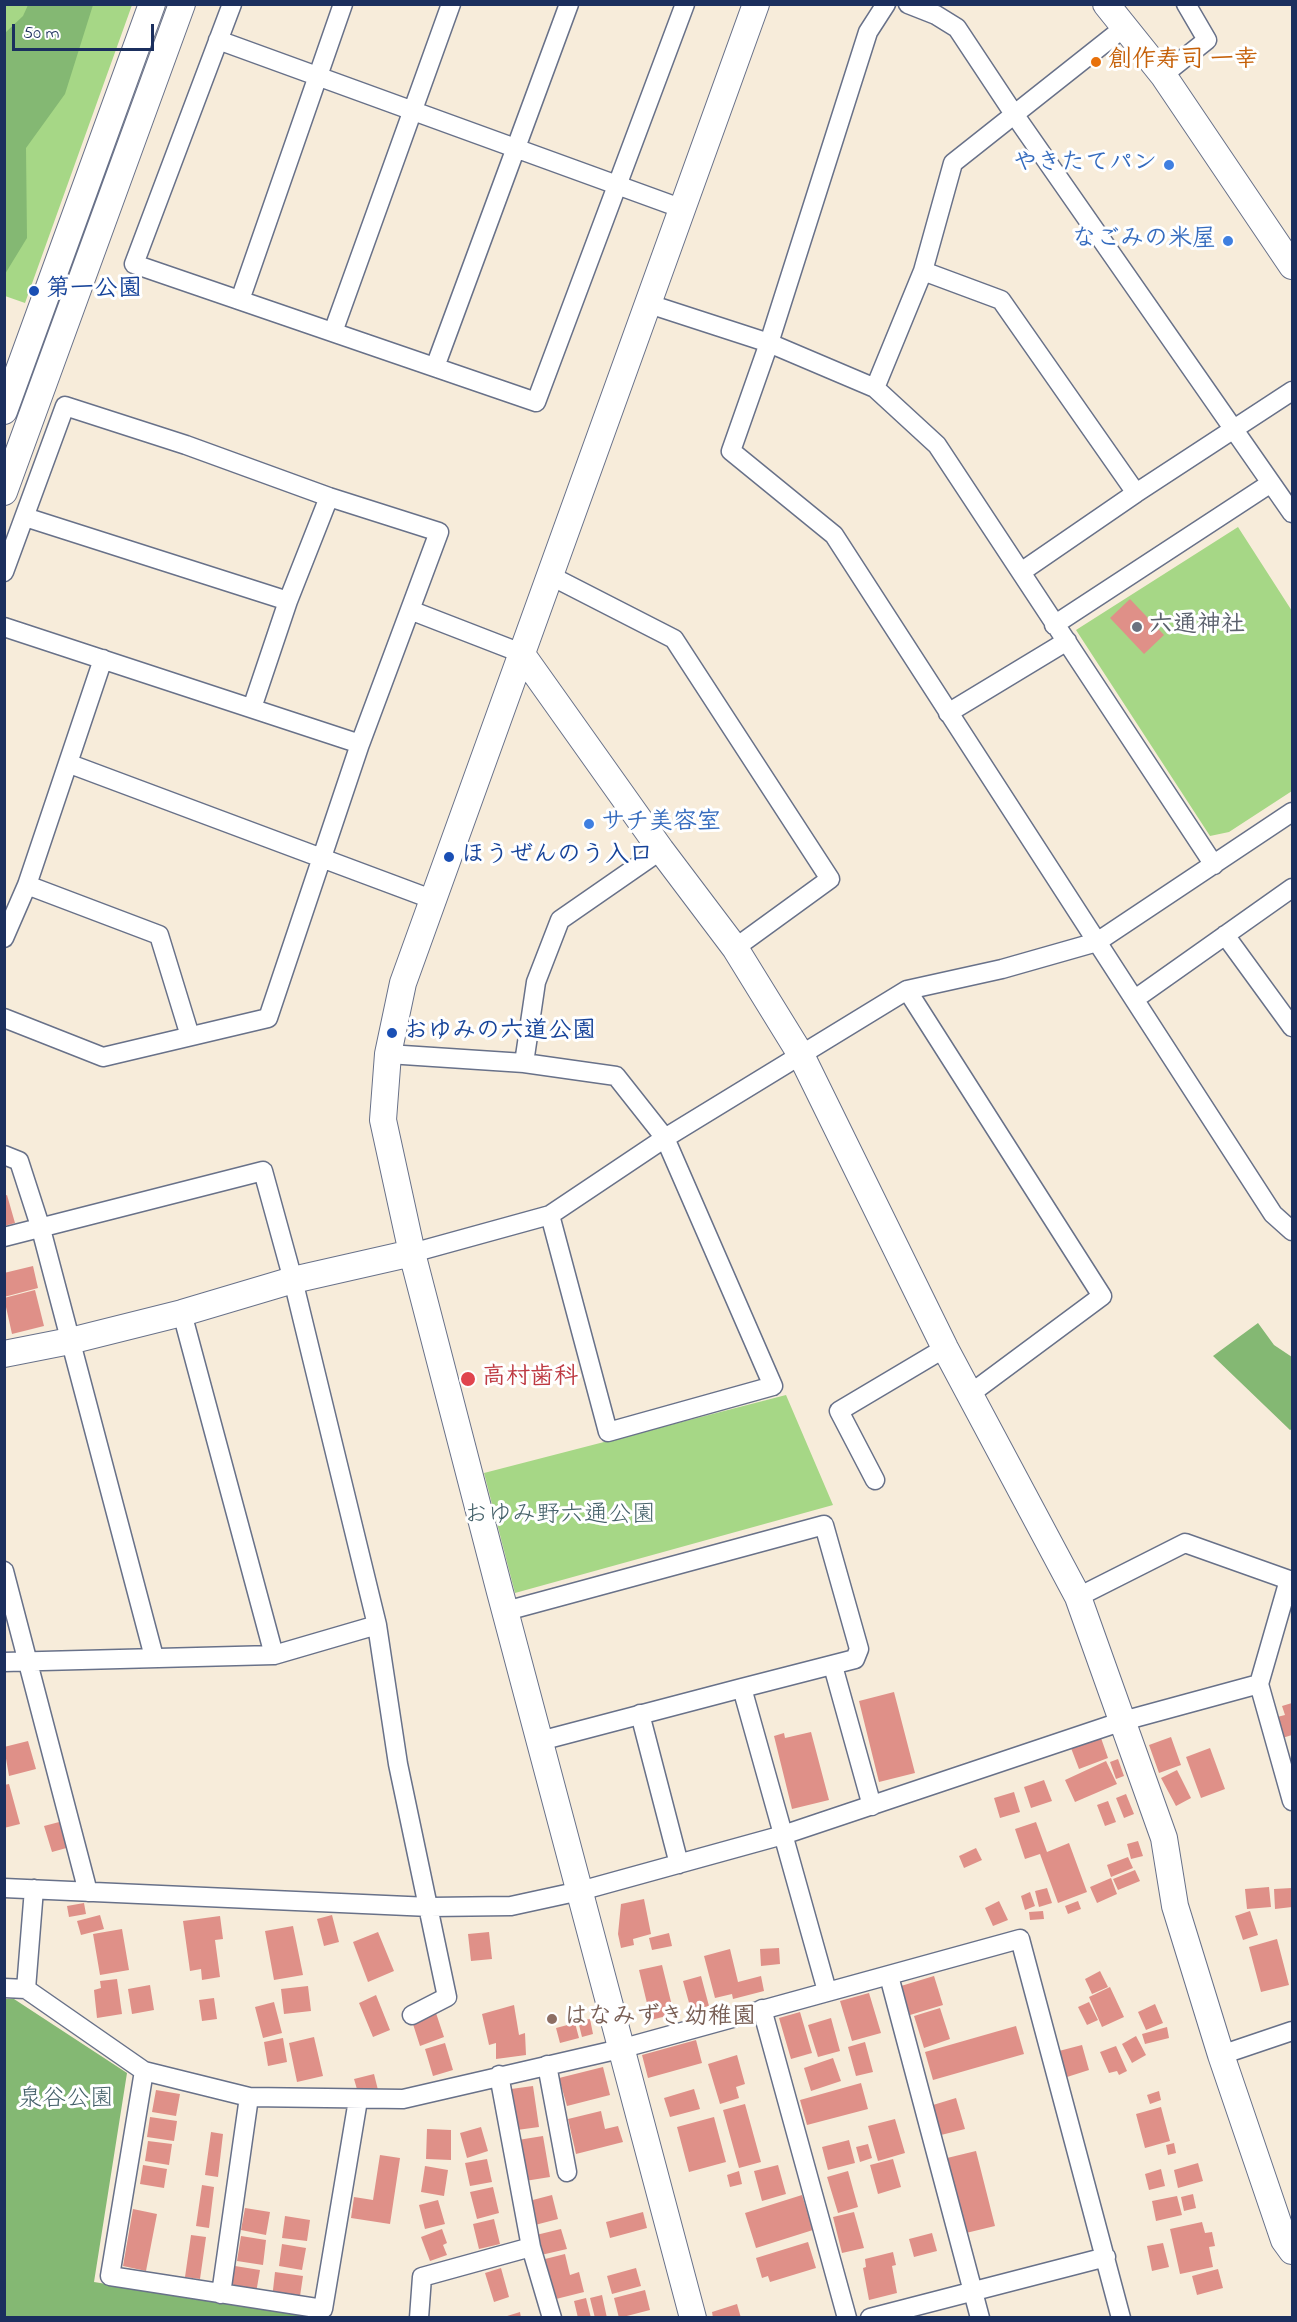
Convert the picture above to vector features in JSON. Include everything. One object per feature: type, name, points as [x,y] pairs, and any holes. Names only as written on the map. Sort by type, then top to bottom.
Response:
[{"type":"street","points":[[4,411],[152,4]]},
{"type":"street","points":[[4,492],[182,4]]},
{"type":"street","points":[[232,4],[134,264],[536,402],[685,4]]},
{"type":"street","points":[[240,300],[344,4]]},
{"type":"street","points":[[333,332],[451,4]]},
{"type":"street","points":[[435,367],[569,4]]},
{"type":"street","points":[[693,2318],[620,2049],[412,1253],[383,1120],[388,1054],[403,983],[756,4]]},
{"type":"street","points":[[886,4],[868,32],[769,343],[731,452],[834,535],[1273,1214],[1293,1231]]},
{"type":"street","points":[[908,4],[936,15],[957,28],[1014,114],[1293,513]]},
{"type":"street","points":[[1106,4],[1126,26],[1163,75],[1293,266]]},
{"type":"street","points":[[1163,75],[1207,40],[1186,4]]},
{"type":"street","points":[[875,388],[923,271],[953,163],[1126,26]]},
{"type":"street","points":[[218,40],[683,209]]},
{"type":"street","points":[[923,271],[1001,300],[1136,493]]},
{"type":"street","points":[[649,303],[769,343],[875,388],[937,445],[1214,865]]},
{"type":"street","points":[[1022,572],[1136,493],[1293,391]]},
{"type":"street","points":[[4,572],[65,406],[186,445],[328,497],[439,532],[360,744],[268,1018],[103,1057],[4,1018]]},
{"type":"street","points":[[1054,625],[1271,483]]},
{"type":"street","points":[[252,708],[288,601],[328,497]]},
{"type":"street","points":[[24,517],[288,601]]},
{"type":"street","points":[[549,575],[674,639],[830,879],[735,948]]},
{"type":"street","points":[[410,610],[521,653],[661,850],[735,948],[801,1055],[945,1348],[1078,1598],[1124,1721],[1164,1838],[1175,1906],[1221,2055],[1284,2240],[1293,2251]]},
{"type":"street","points":[[4,627],[360,744]]},
{"type":"street","points":[[948,712],[1066,641]]},
{"type":"street","points":[[4,938],[27,885],[70,764],[103,659]]},
{"type":"street","points":[[70,764],[434,900]]},
{"type":"street","points":[[4,1354],[70,1341],[182,1313],[293,1280],[412,1253],[550,1215],[665,1138],[907,990],[1002,969],[1097,942],[1293,812]]},
{"type":"street","points":[[524,1063],[536,982],[561,920],[661,850]]},
{"type":"street","points":[[27,885],[159,935],[189,1036]]},
{"type":"street","points":[[1135,999],[1293,888]]},
{"type":"street","points":[[1225,935],[1293,1027]]},
{"type":"street","points":[[907,990],[1102,1296],[970,1394]]},
{"type":"street","points":[[388,1054],[524,1063],[616,1076],[665,1138],[773,1386],[608,1432],[550,1215]]},
{"type":"street","points":[[4,1155],[19,1161],[41,1229],[154,1657]]},
{"type":"street","points":[[4,1237],[263,1171],[293,1280],[377,1625],[398,1764],[430,1907],[447,1997],[412,2015]]},
{"type":"street","points":[[182,1313],[274,1655]]},
{"type":"street","points":[[875,1480],[839,1411],[945,1348]]},
{"type":"street","points":[[506,1611],[824,1525],[859,1649],[855,1659],[833,1666],[540,1741]]},
{"type":"street","points":[[1078,1598],[1185,1543],[1291,1581],[1259,1684],[1293,1801]]},
{"type":"street","points":[[4,1571],[88,1892]]},
{"type":"street","points":[[4,1662],[274,1655],[377,1625]]},
{"type":"street","points":[[833,1666],[872,1806]]},
{"type":"street","points":[[4,1888],[430,1907],[511,1906],[580,1891],[783,1835],[1124,1721],[1259,1684]]},
{"type":"street","points":[[742,1688],[827,1991]]},
{"type":"street","points":[[640,1714],[679,1863]]},
{"type":"street","points":[[26,1989],[34,1889]]},
{"type":"street","points":[[4,1988],[26,1989],[144,2071],[249,2097],[403,2099],[499,2075],[620,2049],[827,1991],[890,1976],[1020,1938],[1121,2318]]},
{"type":"street","points":[[890,1976],[980,2318]]},
{"type":"street","points":[[762,2009],[847,2318]]},
{"type":"street","points":[[1221,2055],[1293,2031]]},
{"type":"street","points":[[547,2066],[567,2172]]},
{"type":"street","points":[[144,2071],[110,2276],[323,2309],[358,2100]]},
{"type":"street","points":[[499,2075],[531,2247],[552,2318]]},
{"type":"street","points":[[221,2294],[249,2097]]},
{"type":"street","points":[[419,2318],[422,2277],[531,2247]]},
{"type":"street","points":[[870,2318],[1106,2257]]},
{"type":"green space","points":[[4,5],[132,5],[25,303],[5,296]]},
{"type":"green space","points":[[28,5],[93,5],[65,94],[26,148],[27,238],[5,274],[5,33],[23,16]]},
{"type":"green space","points":[[1238,527],[1292,611],[1292,791],[1229,832],[1210,836],[1076,630]]},
{"type":"green space","points":[[1258,1323],[1274,1345],[1292,1357],[1292,1429],[1290,1430],[1213,1356]]},
{"type":"green space","name":"おゆみ野六通公園","points":[[786,1395],[833,1505],[515,1593],[484,1473]]},
{"type":"green space","name":"泉谷公園","points":[[4,1999],[14,1999],[127,2073],[94,2282],[311,2317],[5,2317]]},
{"type":"building","name":"六通神社","points":[[1130,599],[1164,635],[1144,654],[1110,618]]},
{"type":"building","points":[[7,1195],[15,1223],[4,1226],[4,1196]]},
{"type":"building","points":[[33,1266],[38,1288],[4,1297],[4,1273]]},
{"type":"building","points":[[35,1290],[44,1326],[12,1334],[4,1298]]},
{"type":"building","points":[[894,1692],[915,1773],[879,1782],[859,1701]]},
{"type":"building","points":[[1292,1703],[1292,1735],[1279,1739],[1273,1718],[1285,1715],[1282,1706]]},
{"type":"building","points":[[811,1732],[829,1800],[792,1809],[774,1736],[784,1733],[785,1738]]},
{"type":"building","points":[[1171,1737],[1181,1765],[1159,1773],[1149,1745]]},
{"type":"building","points":[[1101,1738],[1108,1758],[1079,1769],[1071,1748]]},
{"type":"building","points":[[28,1741],[36,1769],[9,1776],[4,1747]]},
{"type":"building","points":[[1210,1748],[1225,1789],[1201,1798],[1186,1757]]},
{"type":"building","points":[[1118,1759],[1124,1776],[1116,1779],[1110,1762]]},
{"type":"building","points":[[1106,1761],[1117,1784],[1075,1802],[1065,1780]]},
{"type":"building","points":[[1177,1770],[1191,1798],[1176,1806],[1161,1778]]},
{"type":"building","points":[[1044,1780],[1052,1801],[1031,1808],[1024,1787]]},
{"type":"building","points":[[9,1784],[20,1824],[4,1828],[4,1785]]},
{"type":"building","points":[[1014,1792],[1020,1812],[1000,1818],[994,1798]]},
{"type":"building","points":[[1126,1794],[1134,1814],[1124,1818],[1116,1798]]},
{"type":"building","points":[[1108,1801],[1116,1822],[1105,1826],[1097,1805]]},
{"type":"building","points":[[63,1821],[70,1847],[52,1852],[44,1826]]},
{"type":"building","points":[[1036,1822],[1047,1852],[1069,1843],[1087,1892],[1058,1903],[1040,1854],[1025,1859],[1015,1829]]},
{"type":"building","points":[[1138,1841],[1143,1856],[1131,1859],[1127,1844]]},
{"type":"building","points":[[976,1848],[982,1860],[964,1868],[959,1856]]},
{"type":"building","points":[[1128,1857],[1133,1868],[1111,1877],[1107,1865]]},
{"type":"building","points":[[1135,1870],[1140,1881],[1118,1890],[1113,1879]]},
{"type":"building","points":[[1111,1878],[1117,1894],[1097,1903],[1090,1887]]},
{"type":"building","points":[[1269,1887],[1271,1907],[1247,1909],[1245,1889]]},
{"type":"building","points":[[1047,1888],[1052,1903],[1039,1907],[1035,1891]]},
{"type":"building","points":[[1292,1888],[1292,1907],[1275,1909],[1274,1889]]},
{"type":"building","points":[[1030,1892],[1035,1906],[1025,1910],[1021,1896]]},
{"type":"building","points":[[644,1899],[651,1934],[633,1939],[634,1945],[621,1948],[618,1934],[621,1904]]},
{"type":"building","points":[[999,1901],[1008,1920],[993,1926],[985,1908]]},
{"type":"building","points":[[1078,1901],[1081,1909],[1068,1914],[1065,1906]]},
{"type":"building","points":[[84,1903],[86,1914],[69,1917],[67,1906]]},
{"type":"building","points":[[1043,1911],[1044,1919],[1030,1920],[1029,1912]]},
{"type":"building","points":[[1250,1911],[1258,1935],[1243,1940],[1235,1916]]},
{"type":"building","points":[[100,1915],[104,1929],[81,1935],[77,1921]]},
{"type":"building","points":[[332,1915],[339,1942],[324,1946],[317,1919]]},
{"type":"building","points":[[220,1916],[223,1939],[215,1940],[220,1977],[202,1980],[201,1969],[190,1971],[183,1921]]},
{"type":"building","points":[[293,1926],[303,1975],[274,1980],[265,1931]]},
{"type":"building","points":[[122,1929],[129,1970],[100,1975],[93,1934]]},
{"type":"building","points":[[378,1932],[394,1971],[368,1982],[353,1942]]},
{"type":"building","points":[[489,1932],[492,1959],[471,1961],[468,1934]]},
{"type":"building","points":[[669,1933],[672,1946],[652,1950],[649,1938]]},
{"type":"building","points":[[1277,1939],[1289,1985],[1261,1992],[1249,1947]]},
{"type":"building","points":[[779,1948],[780,1964],[761,1966],[760,1949]]},
{"type":"building","points":[[730,1949],[738,1982],[761,1976],[764,1991],[733,1999],[732,1994],[715,1998],[704,1956]]},
{"type":"building","points":[[662,1965],[674,2014],[651,2020],[639,1970]]},
{"type":"building","points":[[1100,1971],[1108,1987],[1092,1994],[1085,1979]]},
{"type":"building","points":[[701,1976],[709,2006],[691,2010],[683,1981]]},
{"type":"building","points":[[934,1976],[943,2005],[910,2015],[901,1986]]},
{"type":"building","points":[[117,1979],[122,2014],[97,2018],[94,1990],[101,1988],[100,1981]]},
{"type":"building","points":[[150,1985],[154,2010],[132,2014],[128,1989]]},
{"type":"building","points":[[308,1986],[311,2011],[284,2014],[281,1989]]},
{"type":"building","points":[[1110,1987],[1124,2017],[1102,2027],[1089,1997]]},
{"type":"building","points":[[869,1993],[881,2033],[852,2041],[840,2001]]},
{"type":"building","points":[[376,1995],[390,2030],[373,2037],[359,2003]]},
{"type":"building","points":[[214,1998],[217,2019],[202,2021],[199,2000]]},
{"type":"building","points":[[274,2002],[282,2033],[263,2038],[255,2007]]},
{"type":"building","points":[[1089,2002],[1098,2020],[1087,2025],[1078,2007]]},
{"type":"building","points":[[1155,2004],[1163,2023],[1146,2030],[1138,2012]]},
{"type":"building","points":[[514,2005],[519,2035],[525,2033],[526,2055],[496,2059],[496,2043],[489,2045],[482,2014]]},
{"type":"building","points":[[940,2008],[950,2039],[924,2048],[914,2016]]},
{"type":"building","points":[[800,2012],[812,2053],[791,2059],[779,2018]]},
{"type":"building","points":[[436,2013],[444,2037],[420,2046],[412,2021]]},
{"type":"building","points":[[831,2018],[840,2051],[818,2057],[808,2025]]},
{"type":"building","points":[[590,2019],[593,2034],[582,2037],[578,2021]]},
{"type":"building","points":[[575,2023],[579,2038],[560,2043],[556,2028]]},
{"type":"building","points":[[1016,2026],[1024,2054],[933,2080],[925,2052]]},
{"type":"building","points":[[1167,2027],[1169,2038],[1145,2044],[1142,2034]]},
{"type":"building","points":[[1136,2036],[1146,2055],[1132,2063],[1122,2044]]},
{"type":"building","points":[[314,2037],[323,2076],[297,2082],[289,2043]]},
{"type":"building","points":[[283,2038],[287,2062],[268,2066],[264,2042]]},
{"type":"building","points":[[696,2040],[702,2063],[648,2078],[642,2055]]},
{"type":"building","points":[[865,2042],[873,2072],[856,2076],[848,2047]]},
{"type":"building","points":[[445,2043],[453,2070],[433,2076],[425,2049]]},
{"type":"building","points":[[1082,2045],[1089,2070],[1067,2077],[1059,2051]]},
{"type":"building","points":[[1116,2046],[1127,2071],[1119,2075],[1117,2071],[1109,2073],[1100,2052]]},
{"type":"building","points":[[737,2055],[745,2084],[736,2087],[739,2098],[720,2104],[708,2064]]},
{"type":"building","points":[[833,2058],[841,2081],[811,2091],[804,2068]]},
{"type":"building","points":[[603,2067],[610,2095],[567,2106],[559,2078]]},
{"type":"building","points":[[374,2074],[378,2090],[359,2096],[354,2079]]},
{"type":"building","points":[[861,2083],[868,2109],[807,2125],[800,2100]]},
{"type":"building","points":[[533,2086],[539,2127],[517,2130],[511,2089]]},
{"type":"building","points":[[694,2089],[700,2109],[670,2117],[664,2098]]},
{"type":"building","points":[[156,2090],[180,2094],[176,2116],[152,2112]]},
{"type":"building","points":[[1159,2091],[1161,2100],[1150,2104],[1147,2095]]},
{"type":"building","points":[[956,2098],[965,2129],[941,2135],[933,2105]]},
{"type":"building","points":[[745,2104],[761,2162],[739,2168],[723,2110]]},
{"type":"building","points":[[1161,2107],[1170,2141],[1145,2148],[1136,2114]]},
{"type":"building","points":[[601,2111],[605,2129],[618,2126],[623,2142],[576,2154],[568,2119]]},
{"type":"building","points":[[150,2117],[177,2121],[174,2141],[147,2137]]},
{"type":"building","points":[[714,2117],[726,2162],[689,2172],[677,2127]]},
{"type":"building","points":[[895,2119],[905,2153],[878,2161],[868,2126]]},
{"type":"building","points":[[481,2127],[488,2151],[467,2158],[460,2133]]},
{"type":"building","points":[[427,2129],[451,2130],[451,2160],[426,2159]]},
{"type":"building","points":[[211,2132],[223,2134],[218,2177],[205,2175]]},
{"type":"building","points":[[543,2136],[550,2177],[525,2181],[518,2140]]},
{"type":"building","points":[[849,2140],[855,2163],[828,2170],[822,2147]]},
{"type":"building","points":[[148,2141],[172,2144],[169,2165],[145,2161]]},
{"type":"building","points":[[1174,2143],[1176,2153],[1168,2155],[1166,2145]]},
{"type":"building","points":[[868,2144],[872,2158],[860,2162],[856,2147]]},
{"type":"building","points":[[976,2151],[995,2226],[966,2233],[947,2158]]},
{"type":"building","points":[[380,2155],[400,2158],[390,2224],[351,2218],[354,2197],[373,2200]]},
{"type":"building","points":[[487,2159],[492,2182],[470,2186],[465,2163]]},
{"type":"building","points":[[893,2159],[901,2187],[878,2194],[870,2165]]},
{"type":"building","points":[[1198,2163],[1203,2181],[1178,2188],[1174,2170]]},
{"type":"building","points":[[143,2165],[167,2169],[164,2188],[140,2184]]},
{"type":"building","points":[[778,2165],[786,2194],[762,2201],[754,2171]]},
{"type":"building","points":[[425,2166],[448,2170],[444,2196],[421,2192]]},
{"type":"building","points":[[1161,2169],[1165,2186],[1149,2190],[1145,2174]]},
{"type":"building","points":[[739,2171],[742,2184],[730,2187],[727,2175]]},
{"type":"building","points":[[848,2171],[858,2207],[838,2213],[827,2177]]},
{"type":"building","points":[[202,2185],[214,2187],[209,2228],[196,2226]]},
{"type":"building","points":[[493,2187],[499,2213],[477,2219],[470,2192]]},
{"type":"building","points":[[1193,2194],[1196,2208],[1184,2211],[1181,2197]]},
{"type":"building","points":[[552,2195],[558,2219],[535,2225],[529,2201]]},
{"type":"building","points":[[802,2195],[813,2230],[756,2248],[745,2213]]},
{"type":"building","points":[[1177,2196],[1182,2215],[1156,2221],[1152,2201]]},
{"type":"building","points":[[438,2200],[445,2224],[425,2229],[419,2205]]},
{"type":"building","points":[[245,2208],[270,2212],[266,2235],[241,2230]]},
{"type":"building","points":[[133,2209],[157,2214],[146,2271],[123,2266]]},
{"type":"building","points":[[643,2212],[647,2228],[610,2238],[606,2222]]},
{"type":"building","points":[[854,2212],[864,2248],[842,2253],[833,2217]]},
{"type":"building","points":[[285,2216],[310,2220],[307,2241],[282,2238]]},
{"type":"building","points":[[494,2219],[500,2244],[479,2249],[473,2224]]},
{"type":"building","points":[[1202,2222],[1205,2233],[1212,2232],[1215,2246],[1209,2247],[1213,2267],[1180,2274],[1170,2229]]},
{"type":"building","points":[[442,2229],[447,2243],[443,2245],[447,2255],[430,2261],[421,2237]]},
{"type":"building","points":[[561,2229],[567,2249],[541,2255],[536,2235]]},
{"type":"building","points":[[932,2233],[937,2251],[914,2257],[909,2239]]},
{"type":"building","points":[[191,2235],[206,2237],[200,2279],[185,2277]]},
{"type":"building","points":[[241,2236],[266,2240],[263,2265],[237,2261]]},
{"type":"building","points":[[808,2242],[816,2268],[770,2282],[768,2276],[762,2278],[756,2258]]},
{"type":"building","points":[[1163,2243],[1169,2267],[1152,2271],[1147,2246]]},
{"type":"building","points":[[282,2244],[306,2248],[302,2270],[279,2266]]},
{"type":"building","points":[[893,2252],[896,2265],[892,2266],[897,2293],[869,2300],[863,2268],[866,2267],[865,2259]]},
{"type":"building","points":[[565,2254],[570,2275],[579,2272],[584,2292],[556,2299],[545,2259]]},
{"type":"building","points":[[235,2266],[260,2270],[256,2293],[231,2289]]},
{"type":"building","points":[[501,2268],[509,2297],[494,2302],[485,2273]]},
{"type":"building","points":[[636,2268],[641,2286],[612,2294],[607,2276]]},
{"type":"building","points":[[1218,2269],[1223,2288],[1197,2295],[1192,2276]]},
{"type":"building","points":[[275,2272],[303,2276],[299,2303],[272,2299]]},
{"type":"building","points":[[645,2290],[650,2310],[619,2318],[614,2298]]},
{"type":"building","points":[[602,2295],[607,2318],[595,2318],[590,2298]]},
{"type":"building","points":[[586,2298],[591,2318],[578,2318],[574,2301]]},
{"type":"building","points":[[737,2304],[741,2318],[713,2318],[712,2312]]},
{"type":"building","points":[[520,2312],[521,2318],[504,2318],[504,2317]]},
{"type":"place","name":"創作寿司 一幸","points":[[1096,62]]},
{"type":"place","name":"やきたてパン","points":[[1169,165]]},
{"type":"place","name":"なごみの米屋","points":[[1228,241]]},
{"type":"place","name":"第一公園","points":[[34,291]]},
{"type":"place","name":"六通神社","points":[[1137,627]]},
{"type":"place","name":"サチ美容室","points":[[589,824]]},
{"type":"place","name":"ほうぜんのう入口","points":[[449,857]]},
{"type":"place","name":"おゆみの六道公園","points":[[392,1033]]},
{"type":"place","name":"高村歯科","points":[[468,1379]]},
{"type":"place","name":"はなみずき幼稚園","points":[[552,2019]]}]
